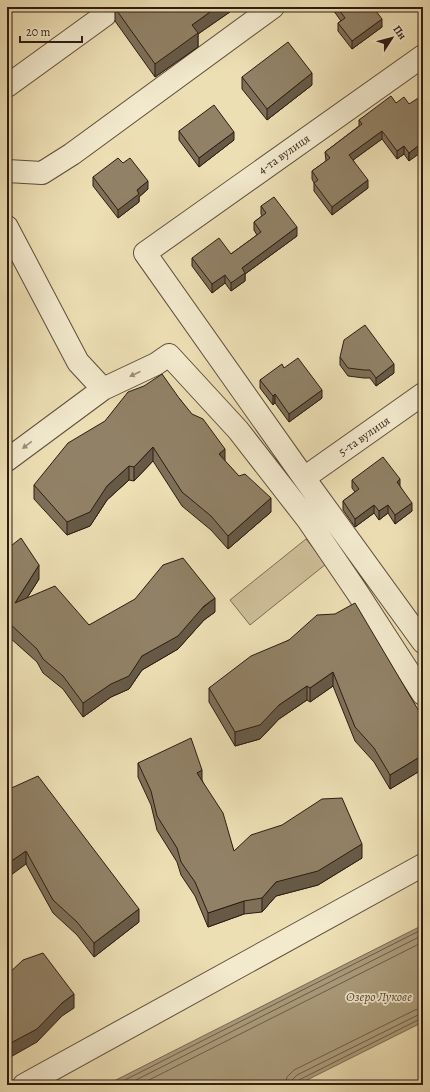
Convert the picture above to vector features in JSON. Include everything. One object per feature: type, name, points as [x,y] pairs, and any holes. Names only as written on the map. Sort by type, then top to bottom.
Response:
[{"type":"street","points":[[7,171],[42,173],[72,154],[273,7]]},
{"type":"street","points":[[7,86],[105,14]]},
{"type":"street","name":"4-та вулиця","points":[[304,478],[145,253],[423,56]]},
{"type":"street","points":[[7,227],[78,362],[103,389]]},
{"type":"street","points":[[7,460],[103,389],[156,364],[169,355],[238,430],[308,520],[423,694]]},
{"type":"street","name":"5-та вулиця","points":[[304,478],[423,394]]},
{"type":"street","points":[[304,478],[423,642]]},
{"type":"street","points":[[24,1085],[423,865]]},
{"type":"shaded area","points":[[306,539],[326,564],[250,625],[230,600]]},
{"type":"water","name":"Озеро Лукове","points":[[423,925],[423,1022],[297,1085],[106,1085]]},
{"type":"building","points":[[179,7],[181,9],[184,7],[217,7],[192,25],[198,33],[155,64],[115,8]]},
{"type":"building","points":[[337,7],[373,7],[382,19],[352,41],[338,23],[345,18]]},
{"type":"building","points":[[288,42],[312,73],[267,109],[242,77]]},
{"type":"building","points":[[423,95],[423,142],[409,153],[404,146],[397,151],[382,131],[349,155],[368,180],[332,207],[314,183],[318,180],[312,171],[330,158],[325,152],[362,124],[359,120],[391,96],[396,103],[404,97],[409,104]]},
{"type":"building","points":[[214,105],[234,132],[199,158],[179,131]]},
{"type":"building","points":[[118,158],[123,163],[130,158],[148,181],[137,190],[139,194],[118,210],[93,177]]},
{"type":"building","points":[[274,197],[297,227],[242,268],[245,273],[231,283],[225,275],[212,284],[192,258],[219,238],[231,254],[261,232],[254,222],[266,213],[261,206]]},
{"type":"building","points":[[365,325],[394,364],[376,378],[370,370],[348,368],[340,357],[344,340]]},
{"type":"building","points":[[298,358],[322,390],[289,414],[275,394],[273,396],[260,380],[282,364],[284,368]]},
{"type":"building","points":[[162,374],[192,414],[203,419],[225,449],[219,454],[239,476],[245,474],[271,498],[228,536],[211,516],[182,492],[153,447],[134,467],[129,466],[107,486],[90,512],[67,522],[34,485],[68,443],[105,421],[128,392],[144,386]]},
{"type":"building","points":[[383,457],[400,479],[397,482],[412,503],[395,515],[388,505],[379,511],[374,505],[355,519],[343,501],[359,489],[352,480]]},
{"type":"building","points":[[21,538],[39,565],[15,603],[55,586],[89,625],[135,599],[163,565],[183,558],[215,598],[204,606],[178,636],[142,656],[129,676],[111,684],[83,703],[63,676],[43,659],[37,649],[9,623],[7,619],[7,549]]},
{"type":"building","points":[[355,603],[423,718],[423,755],[390,775],[374,748],[355,727],[333,672],[310,688],[307,686],[279,705],[260,725],[235,732],[209,688],[251,656],[289,640],[317,615],[335,614]]},
{"type":"building","points":[[191,738],[202,770],[197,773],[223,813],[234,851],[251,835],[282,825],[322,799],[342,798],[362,844],[318,871],[276,882],[262,898],[244,901],[208,913],[195,882],[181,862],[177,848],[157,816],[151,791],[138,763]]},
{"type":"building","points":[[38,776],[139,909],[94,943],[77,922],[53,900],[26,851],[7,864],[7,790]]},
{"type":"building","points":[[43,953],[74,994],[62,1003],[37,1029],[7,1045],[7,975],[23,960]]}]
